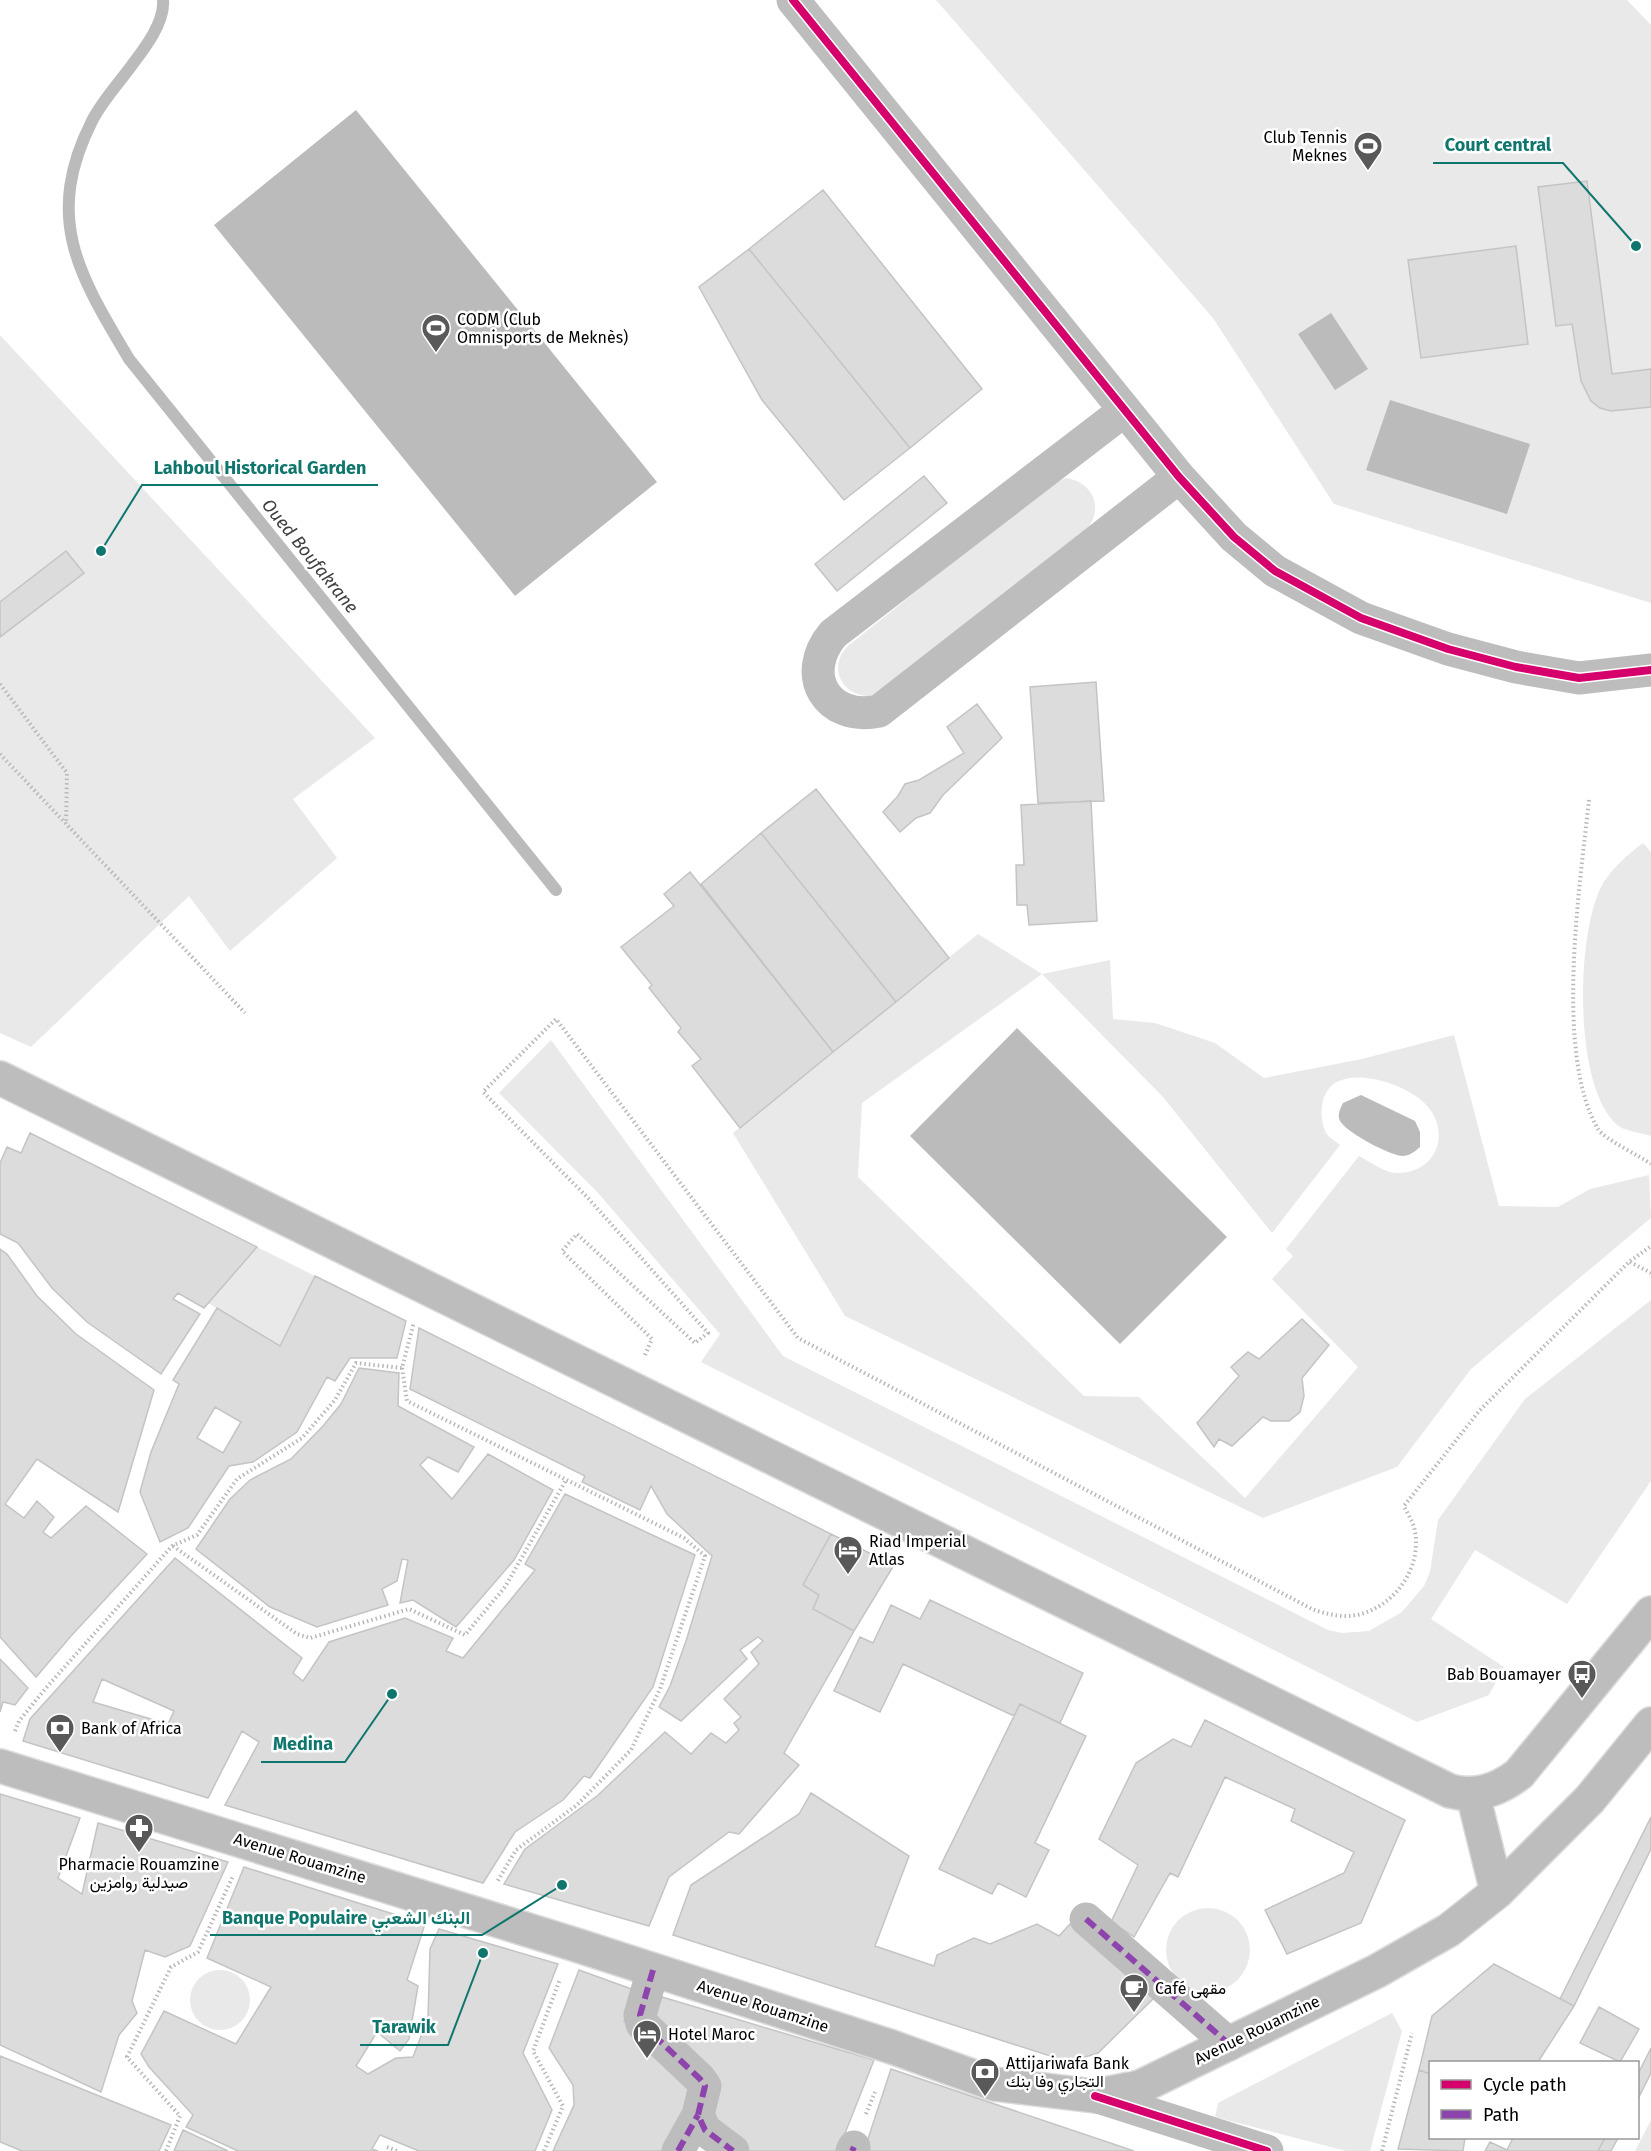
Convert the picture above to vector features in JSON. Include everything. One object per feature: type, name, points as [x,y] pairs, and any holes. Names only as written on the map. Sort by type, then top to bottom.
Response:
[{"type":"main road","points":[[793,0],[1179,477],[1234,537],[1275,571],[1361,618],[1448,649],[1516,667],[1579,678],[1651,670]]},
{"type":"main road","points":[[1125,410],[833,634],[819,657],[817,671],[820,684],[827,696],[837,706],[850,712],[865,714],[879,711],[1179,477]]},
{"type":"main road","points":[[0,1078],[1450,1791],[1473,1795],[1501,1786],[1528,1765],[1651,1613]]},
{"type":"main road","name":"Avenue Rouamzine","points":[[1,1766],[573,1944],[892,2047],[994,2084],[1095,2096],[1140,2086],[1377,1971],[1449,1930],[1497,1892],[1645,1744]]},
{"type":"main road","points":[[1473,1795],[1497,1892]]},
{"type":"main road","points":[[1086,1919],[1229,2044]]},
{"type":"main road","points":[[653,1970],[640,2016],[642,2024],[705,2086],[698,2115],[678,2151]]},
{"type":"main road","points":[[1095,2096],[1267,2151]]},
{"type":"main road","points":[[698,2115],[705,2130],[734,2151]]},
{"type":"path","points":[[0,684],[67,773],[66,824]]},
{"type":"path","points":[[0,754],[245,1013]]},
{"type":"path","points":[[1588,800],[1575,940],[1575,1046],[1586,1098],[1599,1131],[1651,1164]]},
{"type":"path","points":[[631,1389],[652,1339],[562,1251],[577,1234],[695,1343],[708,1333],[588,1198],[483,1092],[556,1018],[798,1338],[1312,1609],[1333,1616],[1356,1616],[1378,1608],[1396,1594],[1409,1575],[1415,1552],[1414,1528],[1404,1506],[1480,1410],[1629,1262],[1650,1247]]},
{"type":"path","points":[[1629,1262],[1651,1273]]},
{"type":"path","points":[[424,1287],[402,1368],[407,1401],[684,1538],[705,1556],[660,1689],[631,1750],[577,1805],[516,1850],[478,1914]]},
{"type":"path","points":[[1,1766],[19,1720],[172,1546],[197,1535],[237,1479],[302,1438],[335,1400],[356,1363],[402,1368]]},
{"type":"path","points":[[172,1546],[297,1634],[310,1638],[409,1610],[465,1635],[505,1587],[566,1480]]},
{"type":"path","points":[[166,2151],[180,2116],[127,2057],[171,1967],[198,1952],[249,1842]]},
{"type":"path","points":[[544,2151],[563,2106],[533,2052],[573,1944]]},
{"type":"path","points":[[1382,2151],[1412,2033]]},
{"type":"path","points":[[387,2147],[397,2151]]},
{"type":"shaded area","name":"Club Tennis Meknes","points":[[936,0],[1627,0],[1651,25],[1651,603],[1334,504],[1213,318]]},
{"type":"shaded area","name":"CODM (Club Omnisports de Meknès)","points":[[356,110],[657,482],[515,596],[214,225]]},
{"type":"shaded area","points":[[1331,313],[1368,369],[1335,390],[1298,334]]},
{"type":"shaded area","points":[[0,335],[375,738],[293,799],[337,858],[230,951],[189,896],[31,1047],[0,1033]]},
{"type":"shaded area","points":[[1390,400],[1530,444],[1507,514],[1366,470]]},
{"type":"shaded area","points":[[1066,478],[1084,485],[1093,498],[1094,514],[1085,531],[876,695],[865,696],[847,688],[839,673],[838,664],[848,646],[1049,485]]},
{"type":"shaded area","points":[[1643,843],[1651,852],[1651,1136],[1619,1126],[1602,1105],[1586,1047],[1583,1013],[1586,946],[1598,894],[1611,872]]},
{"type":"shaded area","points":[[978,934],[1042,974],[1110,960],[1113,1019],[1155,1023],[1215,1043],[1264,1078],[1362,1059],[1454,1035],[1499,1206],[1558,1207],[1590,1189],[1649,1175],[1651,1218],[1471,1369],[1397,1467],[1263,1518],[845,1316],[733,1133]],"holes":[[[1042,974],[1163,1097],[1272,1233],[1340,1145],[1326,1133],[1322,1119],[1324,1096],[1333,1085],[1348,1078],[1370,1078],[1393,1084],[1421,1100],[1431,1111],[1437,1123],[1439,1135],[1437,1147],[1432,1157],[1423,1166],[1411,1171],[1396,1173],[1382,1169],[1359,1156],[1286,1249],[1293,1256],[1272,1279],[1358,1367],[1245,1498],[1139,1397],[1084,1396],[858,1177],[862,1103]]]},
{"type":"shaded area","points":[[1017,1028],[1227,1237],[1120,1344],[910,1136]]},
{"type":"shaded area","points":[[551,1040],[783,1356],[1328,1630],[1342,1633],[1369,1631],[1402,1612],[1424,1586],[1430,1572],[1438,1520],[1525,1399],[1651,1300],[1651,1481],[1567,1604],[1475,1550],[1431,1619],[1504,1667],[1489,1695],[1417,1722],[701,1362],[720,1334],[598,1193],[499,1093]]},
{"type":"shaded area","points":[[1361,1095],[1415,1121],[1420,1132],[1420,1147],[1408,1155],[1397,1155],[1370,1143],[1344,1126],[1339,1116],[1343,1103]]},
{"type":"shaded area","points":[[257,1247],[315,1276],[280,1346],[208,1303]]},
{"type":"shaded area","points":[[1208,1908],[1224,1911],[1238,1920],[1247,1934],[1250,1950],[1247,1966],[1238,1980],[1224,1989],[1208,1992],[1192,1989],[1178,1980],[1169,1966],[1166,1950],[1169,1934],[1178,1920],[1192,1911]]},
{"type":"shaded area","points":[[220,1970],[237,1975],[245,1983],[250,2000],[245,2017],[237,2025],[220,2030],[203,2025],[195,2017],[190,2000],[195,1983],[203,1975]]},
{"type":"shaded area","points":[[1392,2013],[1402,2031],[1370,2151],[1346,2151],[1215,2117],[1218,2103]]},
{"type":"shaded area","points":[[1651,2120],[1651,2151],[1635,2151]]},
{"type":"building","points":[[1587,181],[1612,374],[1651,369],[1651,407],[1611,411],[1600,408],[1591,401],[1581,381],[1572,324],[1556,326],[1538,187]]},
{"type":"building","points":[[823,190],[982,389],[910,448],[749,249]]},
{"type":"building","points":[[1516,246],[1528,344],[1421,358],[1408,260]]},
{"type":"building","points":[[749,249],[910,448],[844,500],[762,400],[699,287]]},
{"type":"building","points":[[924,476],[947,503],[837,591],[815,564]]},
{"type":"building","points":[[66,551],[84,573],[0,637],[0,602]]},
{"type":"building","points":[[1096,682],[1104,801],[1038,803],[1030,687]]},
{"type":"building","points":[[977,704],[1002,738],[943,795],[930,813],[916,818],[900,832],[883,812],[898,796],[905,784],[919,780],[964,753],[947,727]]},
{"type":"building","points":[[816,789],[949,958],[896,1002],[761,833]]},
{"type":"building","points":[[1091,801],[1097,921],[1029,925],[1027,905],[1017,905],[1016,865],[1024,865],[1021,805]]},
{"type":"building","points":[[761,833],[896,1002],[833,1052],[701,884]]},
{"type":"building","points":[[690,872],[833,1052],[740,1128],[692,1066],[701,1059],[678,1032],[681,1028],[649,988],[652,985],[621,947],[674,906],[664,894]]},
{"type":"building","points":[[30,1133],[257,1247],[204,1308],[178,1293],[173,1299],[200,1314],[161,1374],[87,1322],[52,1288],[18,1243],[0,1234],[0,1163],[7,1147],[21,1153]]},
{"type":"building","points":[[0,1249],[7,1254],[37,1296],[76,1334],[154,1390],[118,1512],[37,1459],[5,1504],[24,1518],[37,1501],[54,1517],[43,1532],[51,1538],[86,1506],[147,1554],[36,1677],[0,1637]]},
{"type":"building","points":[[315,1276],[406,1321],[397,1358],[350,1358],[335,1381],[327,1377],[297,1432],[253,1462],[229,1466],[188,1528],[160,1542],[140,1492],[151,1452],[179,1384],[173,1380],[217,1308],[280,1346]],"holes":[[[215,1407],[241,1422],[223,1453],[197,1438]]]},
{"type":"building","points":[[1302,1319],[1329,1345],[1302,1378],[1304,1396],[1300,1412],[1289,1421],[1271,1421],[1263,1417],[1232,1446],[1219,1439],[1214,1447],[1197,1423],[1239,1376],[1231,1367],[1248,1352],[1259,1359]]},
{"type":"building","points":[[419,1328],[831,1534],[803,1585],[819,1595],[813,1609],[854,1631],[784,1753],[799,1765],[739,1834],[729,1832],[669,1877],[649,1926],[504,1884],[525,1849],[597,1796],[665,1732],[691,1754],[711,1733],[726,1743],[739,1730],[734,1723],[741,1717],[724,1699],[759,1664],[751,1652],[763,1641],[758,1637],[740,1650],[747,1659],[681,1721],[659,1707],[670,1686],[686,1641],[712,1556],[667,1514],[651,1486],[640,1510],[582,1482],[585,1476],[410,1389]]},
{"type":"building","points":[[359,1368],[399,1373],[398,1406],[474,1447],[458,1472],[428,1457],[420,1465],[452,1499],[488,1454],[553,1490],[514,1560],[456,1627],[413,1600],[400,1603],[408,1560],[402,1559],[397,1581],[382,1589],[388,1605],[317,1627],[270,1607],[196,1549],[230,1499],[250,1480],[291,1459],[323,1426],[341,1404]]},
{"type":"building","points":[[565,1494],[695,1555],[653,1687],[590,1778],[584,1776],[563,1800],[515,1832],[483,1883],[225,1805],[259,1742],[242,1731],[208,1798],[23,1741],[30,1719],[175,1558],[302,1658],[293,1673],[303,1681],[329,1642],[405,1618],[453,1638],[446,1651],[463,1658],[535,1570],[525,1564]],"holes":[[[102,1679],[174,1711],[168,1724],[93,1702]]]},
{"type":"building","name":"Riad Imperial Atlas","points":[[831,1534],[894,1565],[854,1631],[813,1609],[819,1595],[803,1585]]},
{"type":"building","points":[[930,1600],[1083,1673],[1060,1723],[1020,1704],[1014,1716],[903,1664],[880,1712],[834,1691],[860,1637],[873,1643],[891,1605],[920,1619]]},
{"type":"building","points":[[0,1659],[28,1688],[15,1705],[3,1702],[0,1712]]},
{"type":"building","points":[[1020,1704],[1086,1736],[1035,1843],[1049,1850],[1026,1897],[998,1883],[992,1894],[939,1869]]},
{"type":"building","points":[[1205,1720],[1405,1820],[1361,1923],[1287,1954],[1265,1910],[1344,1873],[1354,1852],[1291,1821],[1295,1809],[1225,1777],[1178,1877],[1170,1873],[1134,1937],[1111,1922],[1138,1865],[1099,1839],[1136,1763],[1173,1739],[1191,1747]]},
{"type":"building","points":[[811,1793],[909,1856],[875,1946],[934,1966],[937,1955],[974,1938],[990,1944],[1037,1924],[1059,1936],[1070,1924],[1155,1997],[1098,2053],[1069,2062],[673,1935],[691,1885],[799,1814]]},
{"type":"building","points":[[0,1794],[80,1818],[58,1878],[82,1894],[98,1823],[228,1862],[190,1946],[165,1957],[145,1950],[132,2001],[137,2013],[119,2035],[101,2092],[0,2045]]},
{"type":"building","points":[[1651,1817],[1651,1849],[1574,2006],[1560,1999]]},
{"type":"building","points":[[244,1867],[425,1924],[407,1980],[418,1986],[409,2039],[400,2051],[377,2032],[356,2066],[368,2074],[396,2058],[413,2057],[428,2018],[430,1949],[439,1929],[558,1964],[523,2053],[552,2110],[535,2151],[419,2151],[380,2135],[372,2149],[378,2151],[238,2151],[186,2127],[193,2115],[149,2067],[141,2054],[164,2011],[236,2044],[271,1987],[207,1958]]},
{"type":"building","points":[[1494,1964],[1574,2006],[1539,2061],[1429,2061],[1429,2074],[1419,2070],[1432,2016]]},
{"type":"building","points":[[579,1970],[637,1991],[624,2021],[697,2091],[667,2151],[553,2151],[574,2105],[573,2085],[549,2048]]},
{"type":"building","points":[[662,1997],[874,2060],[838,2151],[748,2151],[712,2125],[653,2021]]},
{"type":"building","points":[[1599,2007],[1639,2029],[1621,2061],[1580,2043]]},
{"type":"building","points":[[1651,2048],[1651,2073],[1639,2097],[1639,2072]]},
{"type":"building","points":[[0,2056],[171,2125],[159,2151],[22,2151],[0,2142]]},
{"type":"building","points":[[891,2069],[1134,2151],[864,2151]]},
{"type":"building","points":[[1419,2070],[1429,2074],[1429,2139],[1465,2139],[1463,2151],[1398,2149]]},
{"type":"building","points":[[183,2130],[228,2151],[174,2151]]},
{"type":"building","points":[[1512,2139],[1604,2139],[1598,2151],[1485,2151],[1490,2142],[1507,2150]]},
{"type":"building","points":[[1604,2139],[1617,2139],[1611,2151],[1598,2151]]},
{"type":"waterway","name":"Oued Boufakrane","points":[[163,0],[161,17],[153,34],[96,114],[77,156],[70,187],[69,217],[73,245],[82,272],[95,300],[129,359],[556,890]]},
{"type":"marked path","points":[[1086,1919],[1229,2044]]},
{"type":"marked path","points":[[653,1970],[640,2015],[642,2024],[700,2079],[705,2086],[698,2115],[705,2130],[733,2151]]},
{"type":"marked path","points":[[678,2151],[698,2115]]},
{"type":"marked path","points":[[852,2151],[854,2147]]},
{"type":"cycle path","points":[[793,0],[1179,477],[1234,537],[1275,571],[1361,618],[1448,649],[1516,667],[1579,678],[1651,670]]},
{"type":"cycle path","points":[[1095,2096],[1267,2151]]},
{"type":"place","name":"Club Tennis Meknes","points":[[1368,172]]},
{"type":"place","name":"Court central","points":[[1636,246]]},
{"type":"place","name":"CODM (Club Omnisports de Meknès)","points":[[436,354]]},
{"type":"place","name":"Lahboul Historical Garden","points":[[101,551]]},
{"type":"place","name":"Riad Imperial Atlas","points":[[848,1576]]},
{"type":"place","name":"Medina","points":[[392,1694]]},
{"type":"place","name":"Bab Bouamayer","points":[[1582,1700]]},
{"type":"place","name":"Bank of Africa","points":[[60,1754]]},
{"type":"place","name":"Pharmacie Rouamzine صيدلية روامزين","points":[[139,1854]]},
{"type":"place","name":"Banque Populaire البنك الشعبي","points":[[562,1885]]},
{"type":"place","name":"Tarawik","points":[[483,1953]]},
{"type":"place","name":"Café مقهى","points":[[1134,2014]]},
{"type":"place","name":"Hotel Maroc","points":[[647,2060]]},
{"type":"place","name":"Attijariwafa Bank التجاري وفا بنك","points":[[985,2098]]}]
